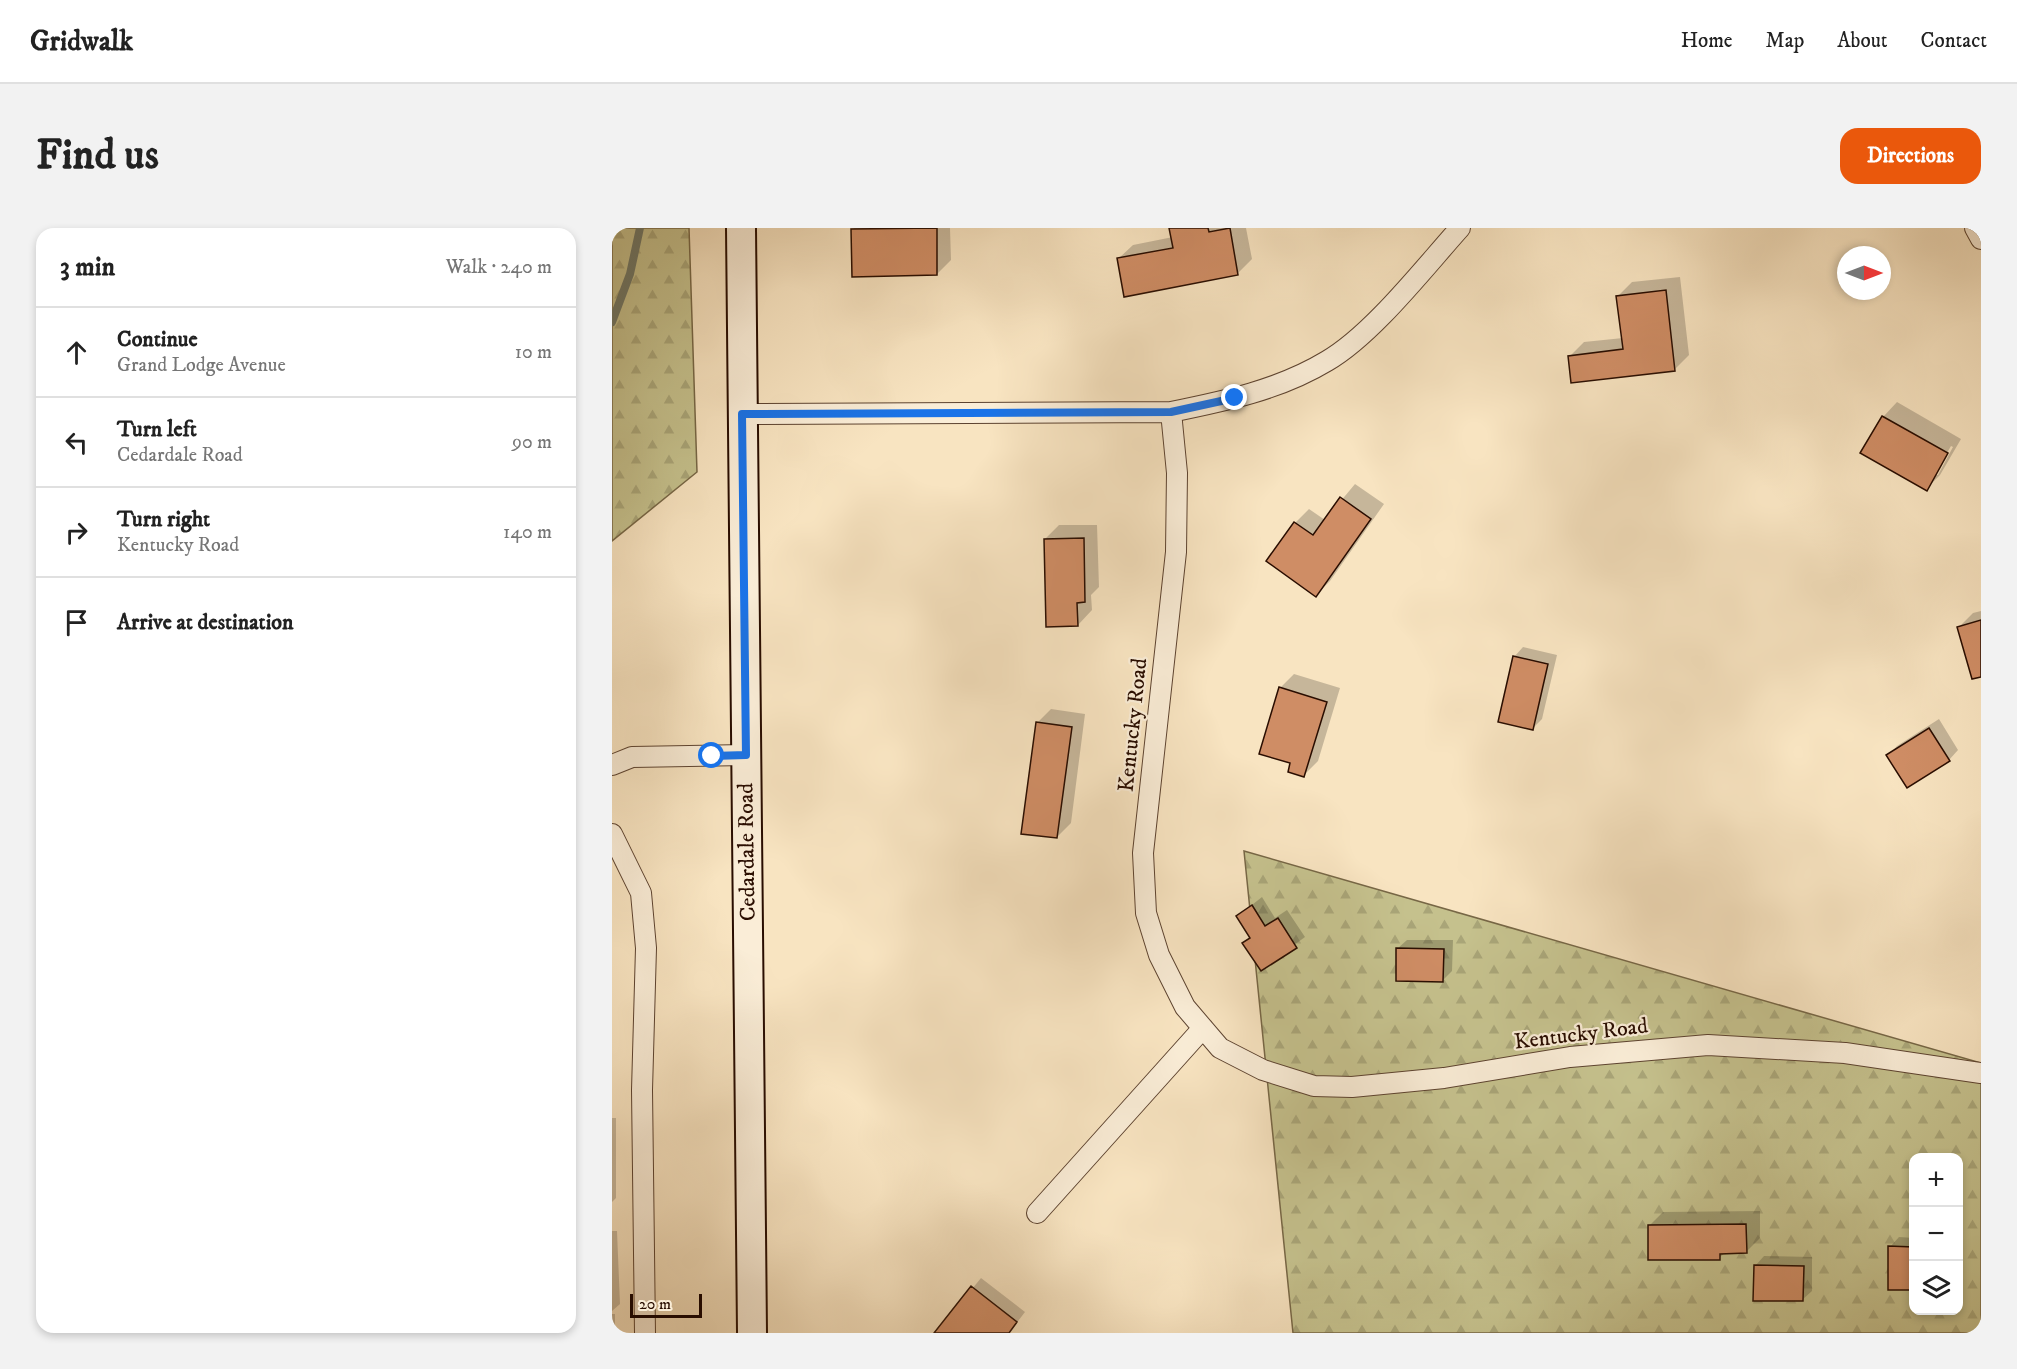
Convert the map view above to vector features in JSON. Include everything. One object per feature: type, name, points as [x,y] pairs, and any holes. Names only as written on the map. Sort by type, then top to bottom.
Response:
[{"type":"street","name":"Cedardale Road","points":[[741,228],[752,1333]]},
{"type":"street","points":[[742,414],[1171,412],[1235,398],[1288,382],[1329,360],[1368,329],[1460,228]]},
{"type":"street","points":[[1975,228],[1981,239]]},
{"type":"street","name":"Kentucky Road","points":[[1171,412],[1177,472],[1176,552],[1143,853],[1146,913],[1159,955],[1185,1007],[1220,1048],[1263,1070],[1314,1086],[1352,1087],[1444,1078],[1570,1057],[1708,1045],[1845,1053],[1981,1073]]},
{"type":"street","points":[[612,765],[632,757],[746,755]]},
{"type":"street","points":[[612,834],[641,893],[645,948],[642,1090],[645,1333]]},
{"type":"street","points":[[1037,1213],[1203,1028]]},
{"type":"green space","points":[[612,228],[689,228],[697,472],[612,541]]},
{"type":"green space","points":[[1244,851],[1981,1063],[1981,1333],[1293,1333]]},
{"type":"building","points":[[937,228],[937,275],[852,277],[851,229]]},
{"type":"building","points":[[1169,228],[1208,228],[1209,232],[1230,228],[1238,275],[1124,297],[1117,258],[1173,248]]},
{"type":"building","points":[[1666,290],[1675,371],[1571,383],[1568,356],[1623,349],[1616,296]]},
{"type":"building","points":[[1882,416],[1948,453],[1927,491],[1860,453]]},
{"type":"building","points":[[1340,497],[1371,519],[1316,597],[1266,561],[1294,522],[1313,535]]},
{"type":"building","points":[[1084,538],[1085,602],[1077,603],[1078,626],[1046,627],[1044,539]]},
{"type":"building","points":[[1981,620],[1981,677],[1972,679],[1957,627]]},
{"type":"building","points":[[1513,656],[1548,664],[1533,730],[1498,722]]},
{"type":"building","points":[[1279,687],[1327,702],[1304,777],[1288,772],[1290,763],[1259,754]]},
{"type":"building","points":[[1036,722],[1072,727],[1057,838],[1021,834]]},
{"type":"building","points":[[1929,728],[1950,761],[1907,788],[1886,755]]},
{"type":"building","points":[[1252,905],[1265,926],[1278,918],[1297,948],[1261,971],[1242,943],[1250,938],[1236,916]]},
{"type":"building","points":[[1396,948],[1444,949],[1443,982],[1396,981]]},
{"type":"building","points":[[1746,1224],[1747,1253],[1720,1254],[1720,1260],[1648,1260],[1648,1225]]},
{"type":"building","points":[[1888,1246],[1909,1247],[1909,1290],[1888,1290]]},
{"type":"building","points":[[1754,1265],[1804,1266],[1803,1301],[1753,1301]]},
{"type":"building","points":[[971,1286],[1017,1322],[1009,1333],[934,1333]]},
{"type":"waterway","points":[[612,322],[630,274],[640,228]]},
{"type":"route","points":[[712,756],[746,755],[742,414],[1171,412],[1235,398]]}]
